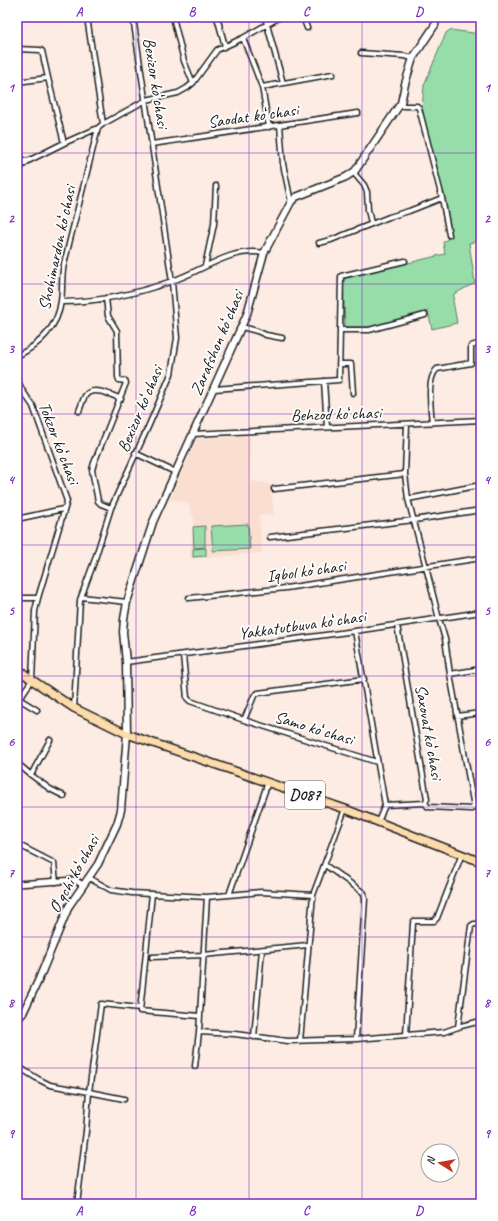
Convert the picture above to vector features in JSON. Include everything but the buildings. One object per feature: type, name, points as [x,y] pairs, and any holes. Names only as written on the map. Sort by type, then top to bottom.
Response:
[{"type":"main road","points":[[291,202],[296,198],[346,177],[353,172],[402,103],[405,84],[413,58],[434,25],[437,17]]},
{"type":"main road","name":"Zarafshon koʻchasi","points":[[127,734],[126,662],[123,632],[128,602],[153,522],[248,314],[264,253],[291,202]]},
{"type":"main road","name":"D087","points":[[17,668],[32,680],[74,708],[127,734],[345,809],[481,862]]},
{"type":"main road","name":"Oʻqchi koʻchasi","points":[[17,1020],[23,1013],[36,986],[69,906],[98,864],[117,824],[120,810],[127,734]]},
{"type":"street","points":[[87,17],[103,124]]},
{"type":"street","name":"Bexizor koʻchasi","points":[[74,708],[78,611],[81,597],[111,508],[171,374],[176,338],[172,282],[133,17]]},
{"type":"street","points":[[173,17],[184,61],[193,83]]},
{"type":"street","points":[[217,17],[225,46]]},
{"type":"street","points":[[265,17],[283,83]]},
{"type":"street","points":[[17,170],[28,161],[98,128],[146,100],[178,93],[193,83],[217,50],[243,38],[280,17]]},
{"type":"street","points":[[303,17],[307,28]]},
{"type":"street","points":[[243,38],[262,87],[270,127]]},
{"type":"street","points":[[17,49],[42,51],[64,143]]},
{"type":"street","points":[[361,53],[413,58]]},
{"type":"street","points":[[262,87],[333,74]]},
{"type":"street","points":[[17,82],[48,78]]},
{"type":"street","points":[[399,106],[417,106],[419,108],[442,198],[449,235]]},
{"type":"street","name":"Saodat koʻchasi","points":[[152,144],[358,113]]},
{"type":"street","points":[[280,125],[283,164],[291,202]]},
{"type":"street","name":"Shohimardon koʻchasi","points":[[17,356],[36,345],[46,335],[55,321],[61,302],[62,274],[64,264],[98,128]]},
{"type":"street","points":[[17,159],[28,161]]},
{"type":"street","points":[[353,172],[364,185],[367,192],[368,210],[371,223]]},
{"type":"street","points":[[205,266],[214,224],[216,186]]},
{"type":"street","points":[[319,243],[331,240],[371,223],[442,198]]},
{"type":"street","points":[[61,302],[127,295],[172,282],[205,266],[240,253],[264,253]]},
{"type":"street","points":[[214,389],[339,380],[341,276],[405,261]]},
{"type":"street","points":[[106,298],[108,316],[117,331],[118,377],[119,380],[125,381],[126,383],[92,470],[98,501],[101,504],[111,508]]},
{"type":"street","points":[[340,330],[369,330],[426,315]]},
{"type":"street","points":[[242,327],[266,335],[282,338]]},
{"type":"street","points":[[432,423],[429,392],[434,372],[436,369],[471,363],[471,346],[481,343]]},
{"type":"street","points":[[339,364],[351,364],[353,393]]},
{"type":"street","name":"Tokzor koʻchasi","points":[[17,379],[22,390],[33,406],[67,500],[63,509],[35,611],[32,680]]},
{"type":"street","points":[[324,381],[326,427]]},
{"type":"street","points":[[79,412],[84,397],[92,392],[98,391],[121,399]]},
{"type":"street","name":"Behzod koʻchasi","points":[[192,434],[481,420]]},
{"type":"street","points":[[407,424],[405,474],[408,499],[445,639],[457,716],[474,807],[471,809],[428,807],[425,803]]},
{"type":"street","points":[[135,453],[175,472]]},
{"type":"street","points":[[274,489],[405,474]]},
{"type":"street","points":[[408,499],[481,485]]},
{"type":"street","points":[[17,520],[63,509]]},
{"type":"street","points":[[270,538],[481,510]]},
{"type":"street","name":"Iqbol koʻchasi","points":[[189,598],[286,588],[481,558]]},
{"type":"street","points":[[81,597],[128,602]]},
{"type":"street","points":[[17,598],[38,598]]},
{"type":"street","name":"Yakkatutbuva koʻchasi","points":[[126,662],[355,631],[481,612]]},
{"type":"street","name":"Saxovat koʻchasi","points":[[385,805],[425,803],[427,799],[397,625]]},
{"type":"street","name":"Samo koʻchasi","points":[[355,631],[385,805]]},
{"type":"street","name":"Samo koʻchasi","points":[[183,655],[188,700],[244,720],[377,762]]},
{"type":"street","points":[[450,674],[481,669]]},
{"type":"street","name":"Samo koʻchasi","points":[[244,720],[254,696],[258,693],[364,679]]},
{"type":"street","points":[[32,680],[18,701],[37,710]]},
{"type":"street","points":[[457,716],[481,713]]},
{"type":"street","points":[[31,775],[50,740]]},
{"type":"street","points":[[17,763],[50,789],[64,796]]},
{"type":"street","points":[[230,895],[268,782]]},
{"type":"street","points":[[378,822],[385,805]]},
{"type":"street","points":[[300,1041],[313,895],[345,809]]},
{"type":"street","points":[[17,844],[54,863],[56,882]]},
{"type":"street","points":[[406,1035],[413,923],[414,921],[434,921],[437,918],[462,854]]},
{"type":"street","points":[[325,865],[364,893],[365,899],[356,1039]]},
{"type":"street","points":[[88,878],[111,890],[132,894],[207,897],[261,892],[313,895]]},
{"type":"street","points":[[17,884],[75,880],[83,885]]},
{"type":"street","points":[[140,1008],[152,894]]},
{"type":"street","points":[[195,1066],[199,1032],[207,897]]},
{"type":"street","points":[[458,1027],[471,926],[480,924],[481,917]]},
{"type":"street","points":[[152,956],[203,955],[308,945]]},
{"type":"street","points":[[254,1037],[262,950]]},
{"type":"street","points":[[77,1204],[89,1092],[101,1004],[140,1008],[140,1011],[200,1016]]},
{"type":"street","points":[[199,1032],[288,1041],[356,1039],[444,1032],[481,1021]]},
{"type":"street","points":[[17,1066],[50,1085],[124,1099]]},
{"type":"shaded area","points":[[250,436],[251,481],[270,484],[274,514],[259,516],[262,553],[190,559],[194,519],[188,504],[170,499],[197,438]]},
{"type":"green space","points":[[450,30],[481,34],[481,240],[469,243],[475,283],[454,294],[453,301],[457,323],[432,329],[428,311],[373,327],[345,327],[343,279],[445,254],[443,242],[448,239],[422,109],[424,85],[446,33]]},
{"type":"green space","points":[[248,524],[250,549],[213,551],[211,526]]},
{"type":"green space","points":[[205,526],[205,547],[194,548],[193,527]]},
{"type":"green space","points":[[206,548],[206,556],[193,557],[193,549]]}]
